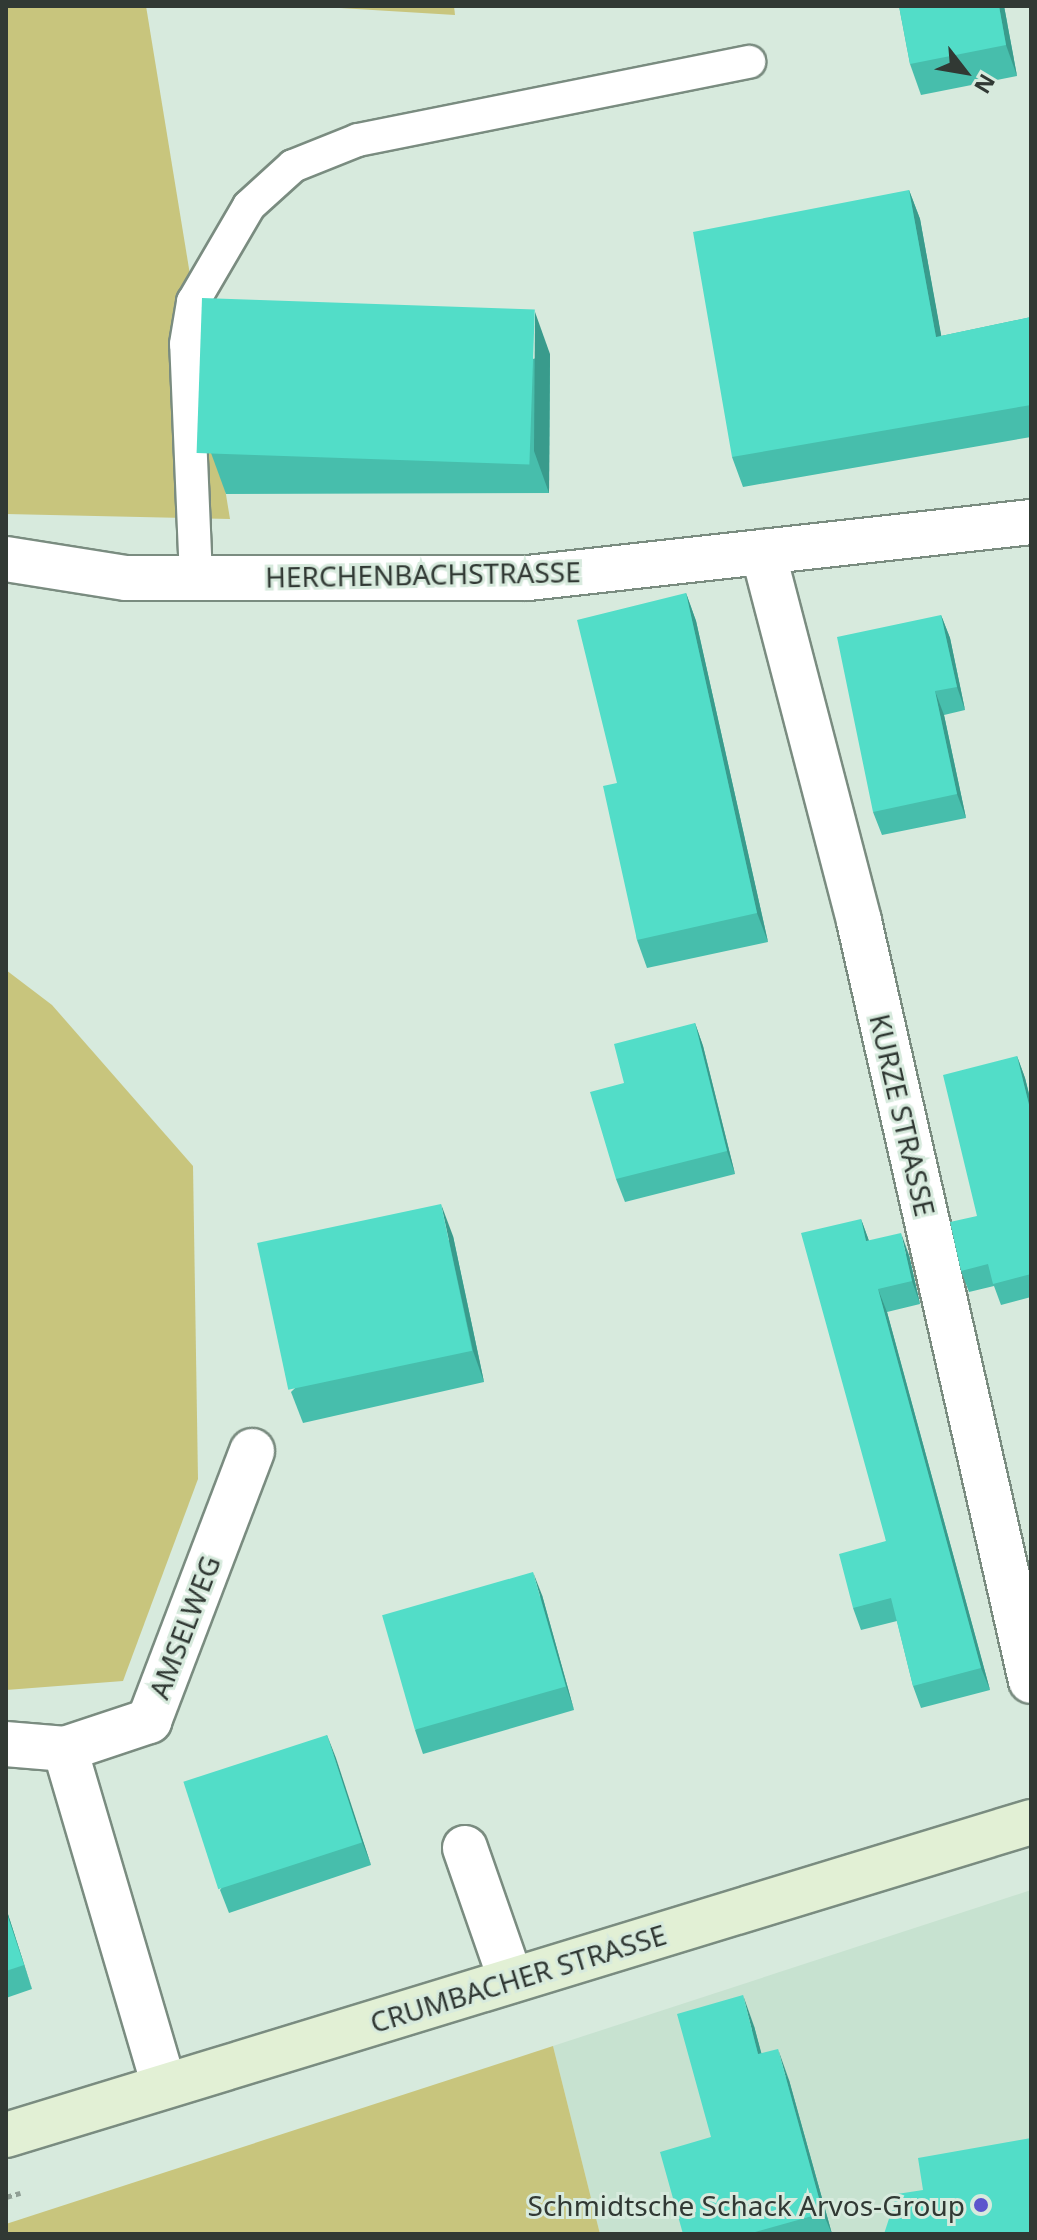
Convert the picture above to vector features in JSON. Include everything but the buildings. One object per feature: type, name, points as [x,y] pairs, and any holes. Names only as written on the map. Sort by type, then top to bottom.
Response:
[{"type":"main road","name":"CRUMBACHER STRASSE","points":[[6,2135],[1031,1822]]},
{"type":"street","name":"HERCHENBACHSTRASSE","points":[[6,559],[126,578],[528,578],[1031,522]]},
{"type":"street","name":"KURZE STRASSE","points":[[763,552],[859,921],[1031,1681]]},
{"type":"street","name":"AMSELWEG","points":[[6,1744],[65,1749],[149,1721],[252,1451]]},
{"type":"street","points":[[65,1749],[164,2085]]},
{"type":"street","points":[[465,1848],[511,1980]]},
{"type":"lane","points":[[196,578],[186,344],[193,302],[249,206],[293,166],[358,140],[749,62]]},
{"type":"shaded area","points":[[6,6],[146,6],[230,519],[6,514]]},
{"type":"shaded area","points":[[307,6],[454,6],[455,15]]},
{"type":"shaded area","points":[[6,970],[52,1005],[193,1166],[198,1479],[123,1681],[6,1690]]},
{"type":"shaded area","points":[[1031,1890],[1031,2234],[600,2234],[553,2046]]},
{"type":"shaded area","points":[[553,2046],[600,2234],[6,2234],[6,2224]]},
{"type":"place","name":"Schmidtsche Schack Arvos-Group","points":[[981,2205]]}]
